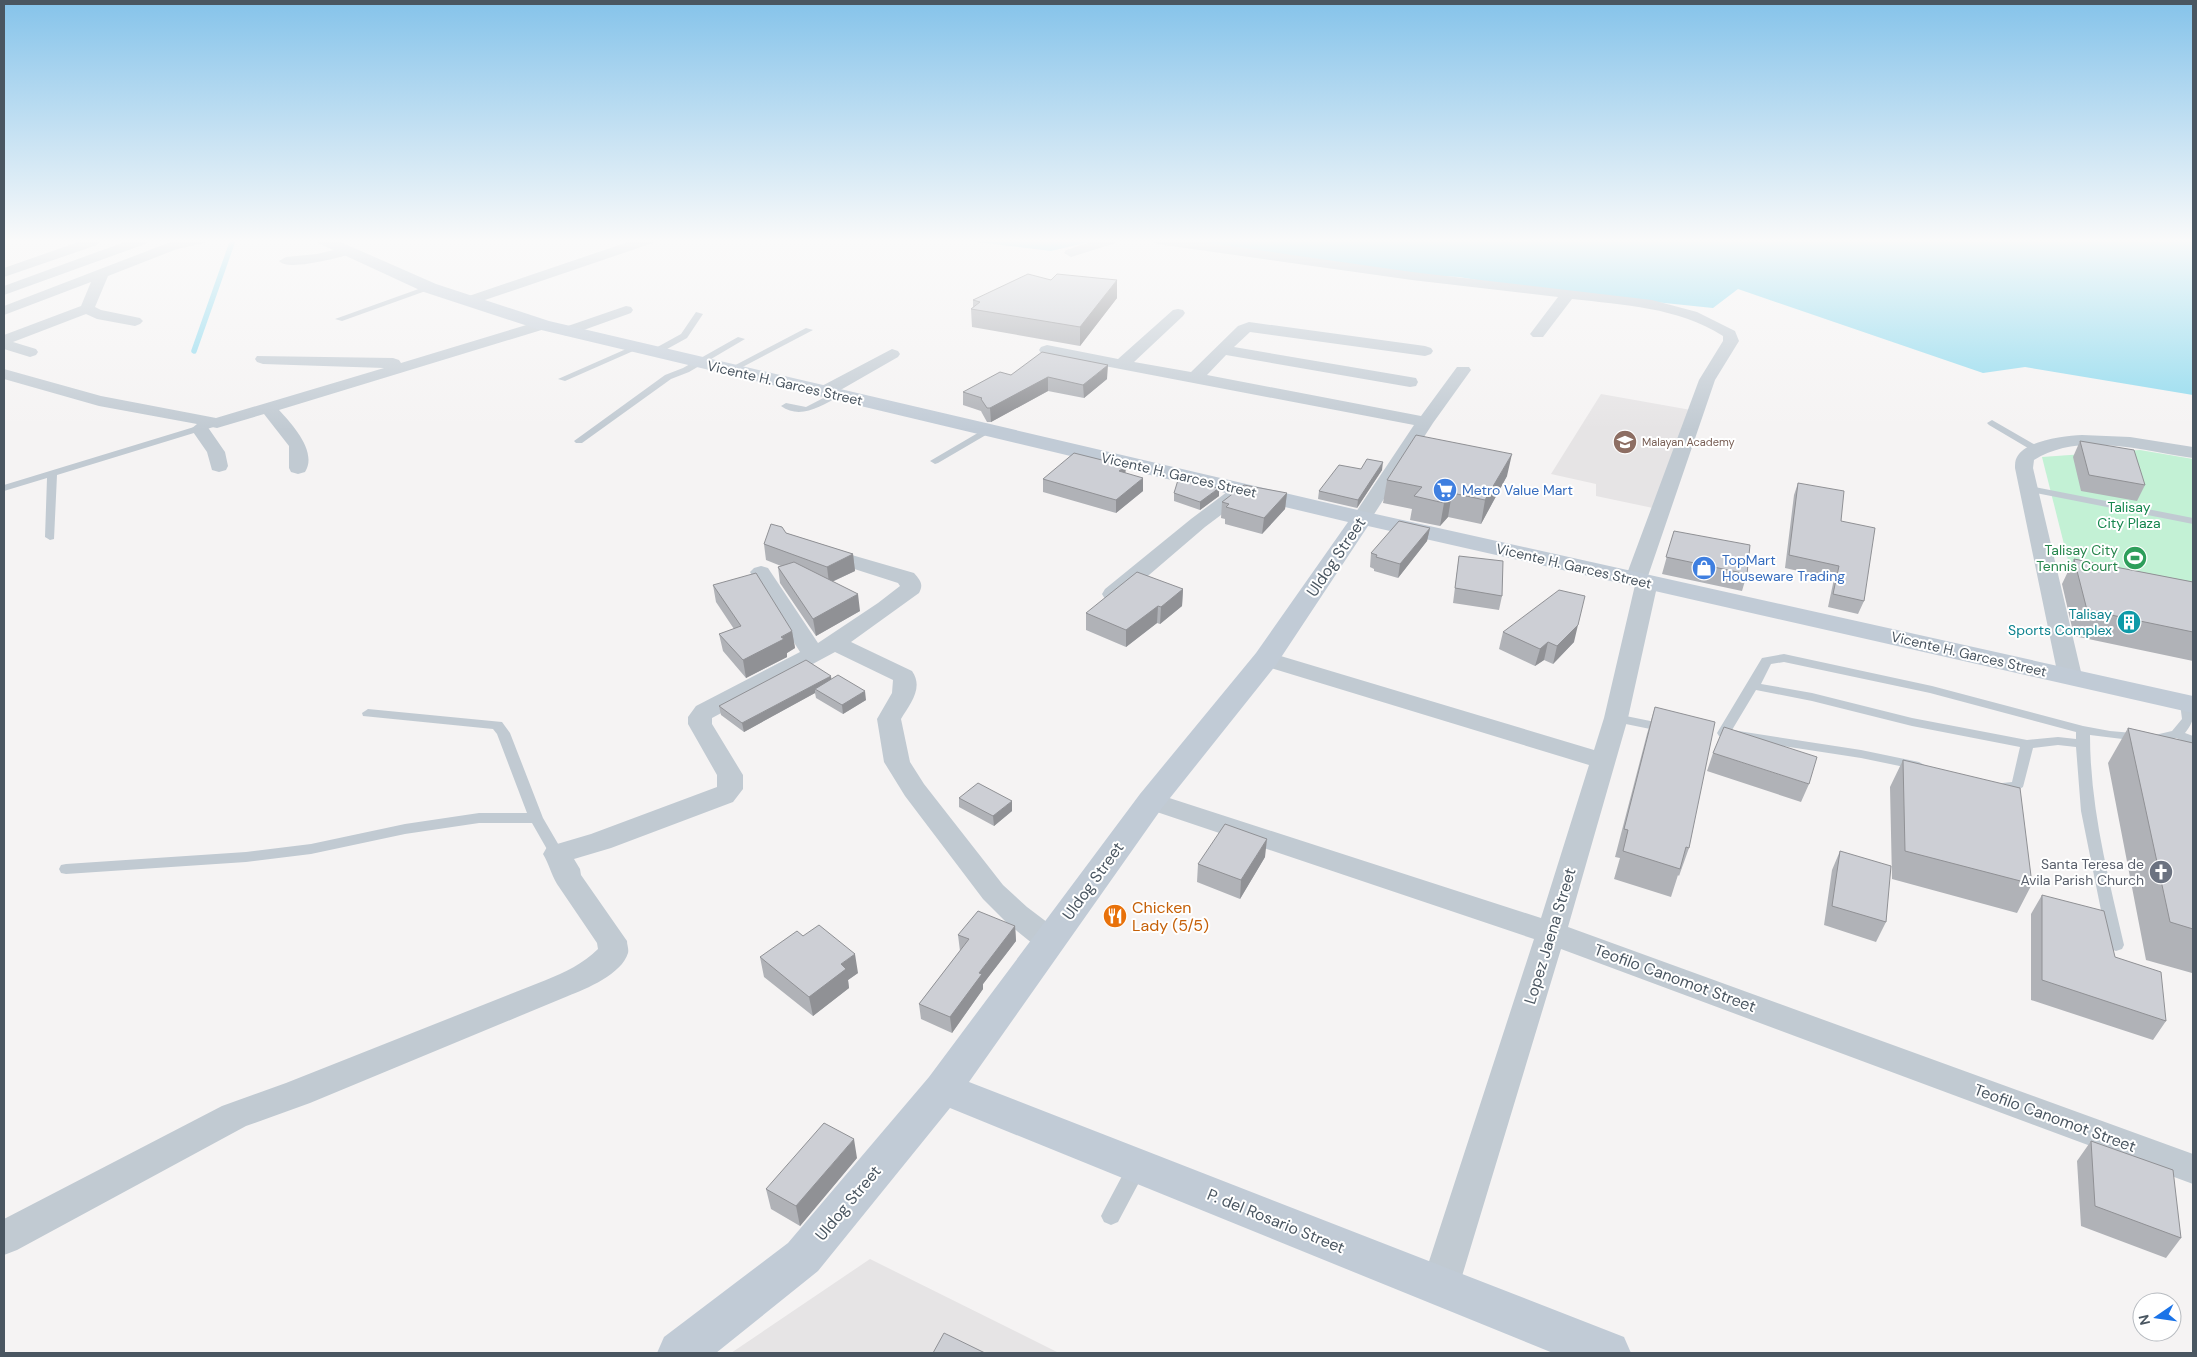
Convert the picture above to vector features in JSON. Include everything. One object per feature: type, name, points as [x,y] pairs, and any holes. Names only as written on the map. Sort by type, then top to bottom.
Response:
[{"type":"street","points":[[4,311],[24,303]]},
{"type":"street","points":[[87,309],[89,303]]},
{"type":"street","name":"Vicente H. Garces Street","points":[[475,303],[566,331],[1242,490],[2190,704]]},
{"type":"street","points":[[1538,334],[1561,303]]},
{"type":"street","name":"Lopez Jaena Street","points":[[1440,1286],[1551,933],[1616,718],[1641,581],[1707,380],[1731,341],[1730,334],[1702,317],[1646,303]]},
{"type":"street","points":[[4,340],[87,309],[98,314],[135,321]]},
{"type":"street","points":[[566,331],[626,310]]},
{"type":"street","points":[[1121,365],[1178,313]]},
{"type":"street","points":[[4,374],[99,401],[208,426],[543,325]]},
{"type":"street","points":[[1195,378],[1243,329],[1248,327],[1426,351]]},
{"type":"street","points":[[4,344],[30,352]]},
{"type":"street","points":[[1048,350],[1425,422]]},
{"type":"street","points":[[1224,350],[1410,382]]},
{"type":"street","points":[[830,393],[892,354]]},
{"type":"street","points":[[263,359],[415,364]]},
{"type":"street","name":"Uldog Street","points":[[680,1353],[803,1257],[943,1088],[1151,801],[1266,659],[1425,422],[1463,370]]},
{"type":"street","points":[[267,408],[298,446],[298,468]]},
{"type":"street","points":[[208,426],[219,466]]},
{"type":"street","points":[[2070,676],[2024,468],[2025,458],[2036,449],[2062,442],[2106,440],[2193,453]]},
{"type":"street","points":[[1109,597],[1198,523],[1242,490]]},
{"type":"street","points":[[4,1238],[234,1116],[298,1093],[557,988],[605,963],[613,952],[612,941],[572,885],[557,854],[601,841],[715,800],[730,791],[732,784],[730,775],[700,724],[700,717],[705,711],[825,649],[911,588],[911,583],[906,578],[796,544]]},
{"type":"street","points":[[761,572],[825,649],[904,676],[906,691],[889,719],[897,762],[914,790],[993,892],[1017,915],[1049,940]]},
{"type":"street","points":[[1266,659],[1603,761]]},
{"type":"street","name":"Teofilo Canomot Street","points":[[1151,801],[1551,933],[2193,1169]]},
{"type":"street","name":"P. del Rosario Street","points":[[943,1088],[1608,1353]]},
{"type":"lane","points":[[339,319],[385,303]]},
{"type":"lane","points":[[655,352],[684,336],[698,314]]},
{"type":"lane","points":[[730,370],[809,330]]},
{"type":"lane","points":[[579,441],[668,377],[741,339]]},
{"type":"lane","points":[[562,380],[636,348]]},
{"type":"lane","points":[[786,406],[807,410],[830,393]]},
{"type":"lane","points":[[1992,423],[2036,449]]},
{"type":"lane","points":[[4,488],[208,426]]},
{"type":"lane","points":[[935,461],[988,430]]},
{"type":"lane","points":[[50,537],[52,473]]},
{"type":"lane","points":[[2030,489],[2193,520]]},
{"type":"lane","points":[[1724,733],[1766,661],[1784,658],[1932,690],[2083,737]]},
{"type":"lane","points":[[1753,686],[1812,697],[1912,722],[2027,744],[2110,735],[2155,739],[2177,734],[2193,741]]},
{"type":"lane","points":[[2177,734],[2188,720],[2190,704]]},
{"type":"lane","points":[[368,713],[497,725],[503,733],[536,818],[557,854]]},
{"type":"lane","points":[[1616,718],[1682,732]]},
{"type":"lane","points":[[1709,735],[1724,733],[1861,754],[1937,770]]},
{"type":"lane","points":[[2083,737],[2082,758],[2087,810],[2116,945]]},
{"type":"lane","points":[[1984,784],[2004,788],[2018,784],[2027,744]]},
{"type":"lane","points":[[66,870],[246,857],[312,849],[405,829],[479,818],[536,818]]},
{"type":"lane","points":[[1111,1216],[1138,1165]]},
{"type":"shaded area","name":"Malayan Academy","points":[[1601,394],[1691,410],[1653,508],[1596,496],[1596,484],[1551,474]]},
{"type":"shaded area","points":[[870,1259],[1059,1353],[731,1353]]},
{"type":"green space","name":"Talisay City Plaza","points":[[2140,450],[2193,459],[2193,595],[2070,568],[2042,457]]},
{"type":"water","points":[[1668,303],[1719,303],[1713,308]]},
{"type":"water","points":[[1780,303],[2193,303],[2193,395],[2025,367],[1983,373]]},
{"type":"building","points":[[978,303],[1099,303],[1080,327],[971,309]]},
{"type":"building","points":[[1042,352],[1108,365],[1083,385],[1048,377],[990,408],[987,408],[982,398],[963,392],[1000,372],[1011,375]]},
{"type":"building","points":[[1416,435],[1512,454],[1485,500],[1452,493],[1444,503],[1414,496],[1422,487],[1387,480]]},
{"type":"building","points":[[2080,441],[2134,450],[2145,485],[2089,475]]},
{"type":"building","points":[[1074,453],[1126,466],[1119,471],[1143,478],[1116,500],[1043,479]]},
{"type":"building","points":[[1367,459],[1383,462],[1358,500],[1319,491],[1339,465],[1361,469]]},
{"type":"building","points":[[1178,480],[1219,488],[1200,502],[1174,493]]},
{"type":"building","points":[[1798,483],[1844,491],[1841,521],[1875,528],[1864,601],[1833,594],[1839,566],[1789,555]]},
{"type":"building","points":[[1244,485],[1287,493],[1264,518],[1226,507],[1229,504],[1222,502]]},
{"type":"building","points":[[1399,521],[1430,528],[1400,564],[1376,557],[1377,555],[1371,553]]},
{"type":"building","points":[[771,524],[782,527],[786,533],[853,554],[827,567],[764,544]]},
{"type":"building","points":[[1674,531],[1750,545],[1747,574],[1666,557]]},
{"type":"building","points":[[1459,556],[1503,561],[1502,596],[1455,588]]},
{"type":"building","points":[[2074,559],[2193,582],[2193,632],[2087,610]]},
{"type":"building","points":[[794,562],[858,594],[813,619],[778,567]]},
{"type":"building","points":[[1137,572],[1183,589],[1161,607],[1158,606],[1126,630],[1086,613]]},
{"type":"building","points":[[756,573],[792,631],[781,637],[784,639],[743,660],[719,634],[741,626],[713,585]]},
{"type":"building","points":[[1559,590],[1585,596],[1578,625],[1557,646],[1548,642],[1540,649],[1503,632]]},
{"type":"building","points":[[806,660],[831,676],[742,723],[719,706]]},
{"type":"building","points":[[838,675],[865,691],[842,705],[815,689]]},
{"type":"building","points":[[1655,707],[1715,722],[1689,848],[1686,847],[1680,869],[1623,851],[1628,830],[1624,829]]},
{"type":"building","points":[[1724,727],[1817,757],[1809,784],[1713,753]]},
{"type":"building","points":[[2128,728],[2193,743],[2193,929],[2170,922]]},
{"type":"building","points":[[1903,760],[2020,788],[2032,884],[1905,851]]},
{"type":"building","points":[[978,783],[1012,801],[993,816],[959,798]]},
{"type":"building","points":[[1225,824],[1267,839],[1241,880],[1198,864]]},
{"type":"building","points":[[1840,851],[1891,866],[1886,922],[1832,906]]},
{"type":"building","points":[[2042,895],[2104,911],[2115,957],[2161,972],[2166,1021],[2042,980]]},
{"type":"building","points":[[978,911],[1015,926],[979,973],[982,974],[950,1017],[919,1004],[969,939],[958,935]]},
{"type":"building","points":[[819,925],[855,954],[841,964],[846,969],[809,997],[760,957],[797,931],[803,936]]},
{"type":"building","points":[[824,1123],[854,1139],[796,1206],[766,1189]]},
{"type":"building","points":[[2091,1141],[2173,1170],[2181,1238],[2095,1206]]},
{"type":"building","points":[[944,1333],[985,1353],[933,1353]]},
{"type":"waterway","points":[[194,351],[211,303]]},
{"type":"place","name":"Malayan Academy","points":[[1625,442]]},
{"type":"place","name":"Metro Value Mart","points":[[1445,490]]},
{"type":"place","name":"Talisay City Tennis Court","points":[[2135,558]]},
{"type":"place","name":"TopMart Houseware Trading","points":[[1704,568]]},
{"type":"place","name":"Talisay Sports Complex","points":[[2129,622]]},
{"type":"place","name":"Santa Teresa de Avila Parish Church","points":[[2161,872]]},
{"type":"place","name":"Chicken Lady (5/5)","points":[[1115,916]]}]
